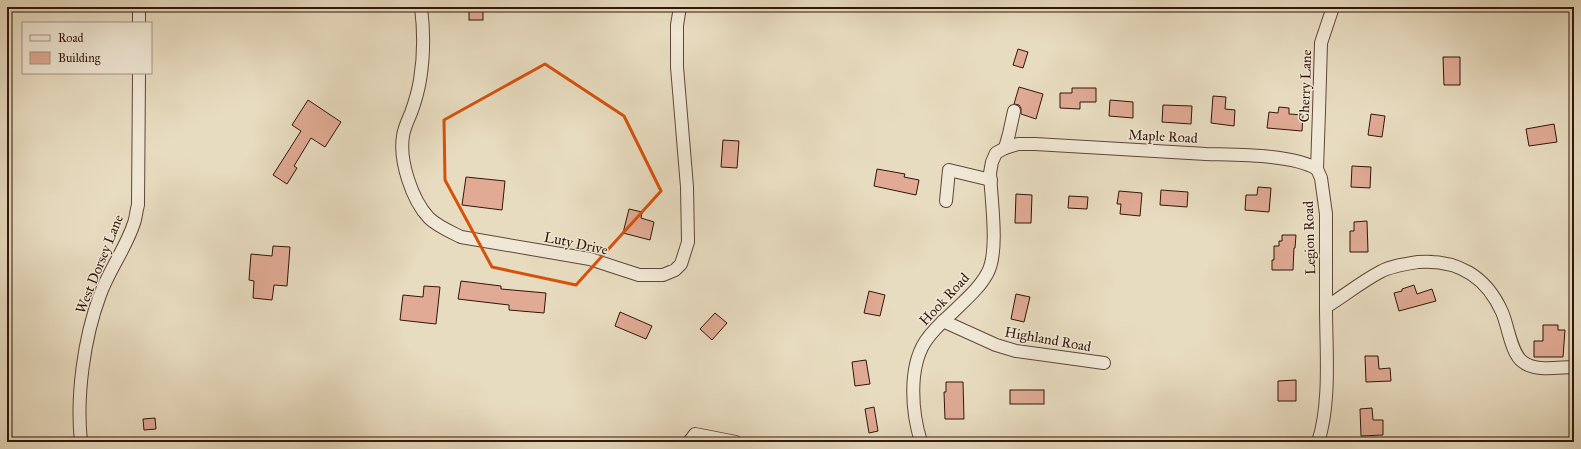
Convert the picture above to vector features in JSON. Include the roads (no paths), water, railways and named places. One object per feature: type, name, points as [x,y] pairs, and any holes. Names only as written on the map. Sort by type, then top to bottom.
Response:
[{"type":"street","points":[[139,7],[139,22]]},
{"type":"street","name":"Luty Drive","points":[[420,7],[423,22],[420,78],[416,99],[403,134],[402,149],[408,180],[419,206],[430,219],[461,237],[590,259],[639,275],[651,276],[663,275],[675,270],[681,264],[688,242],[687,187],[678,67],[677,25],[680,7]]},
{"type":"street","name":"Cherry Lane","points":[[1317,169],[1321,43],[1333,7]]},
{"type":"street","name":"West Dorsey Lane","points":[[81,442],[79,422],[81,380],[91,326],[100,295],[134,223],[138,205],[139,74]]},
{"type":"street","name":"Hook Road","points":[[921,442],[916,427],[913,404],[914,376],[918,359],[925,342],[943,321],[975,290],[988,272],[994,249],[990,180],[992,162],[996,153],[1005,148],[1014,110]]},
{"type":"street","name":"Maple Road","points":[[1005,148],[1018,144],[1035,144],[1248,156],[1297,160],[1317,169]]},
{"type":"street","name":"Legion Road","points":[[1317,169],[1321,178],[1326,214],[1326,380],[1322,430],[1318,442]]},
{"type":"street","points":[[946,201],[950,170],[990,180]]},
{"type":"street","points":[[1326,307],[1381,272],[1404,264],[1432,261],[1443,262],[1468,271],[1486,286],[1503,313],[1516,353],[1523,362],[1532,366],[1552,368],[1574,367]]},
{"type":"street","name":"Highland Road","points":[[943,321],[996,345],[1016,351],[1104,363]]},
{"type":"street","points":[[689,442],[695,434],[736,442]]}]
